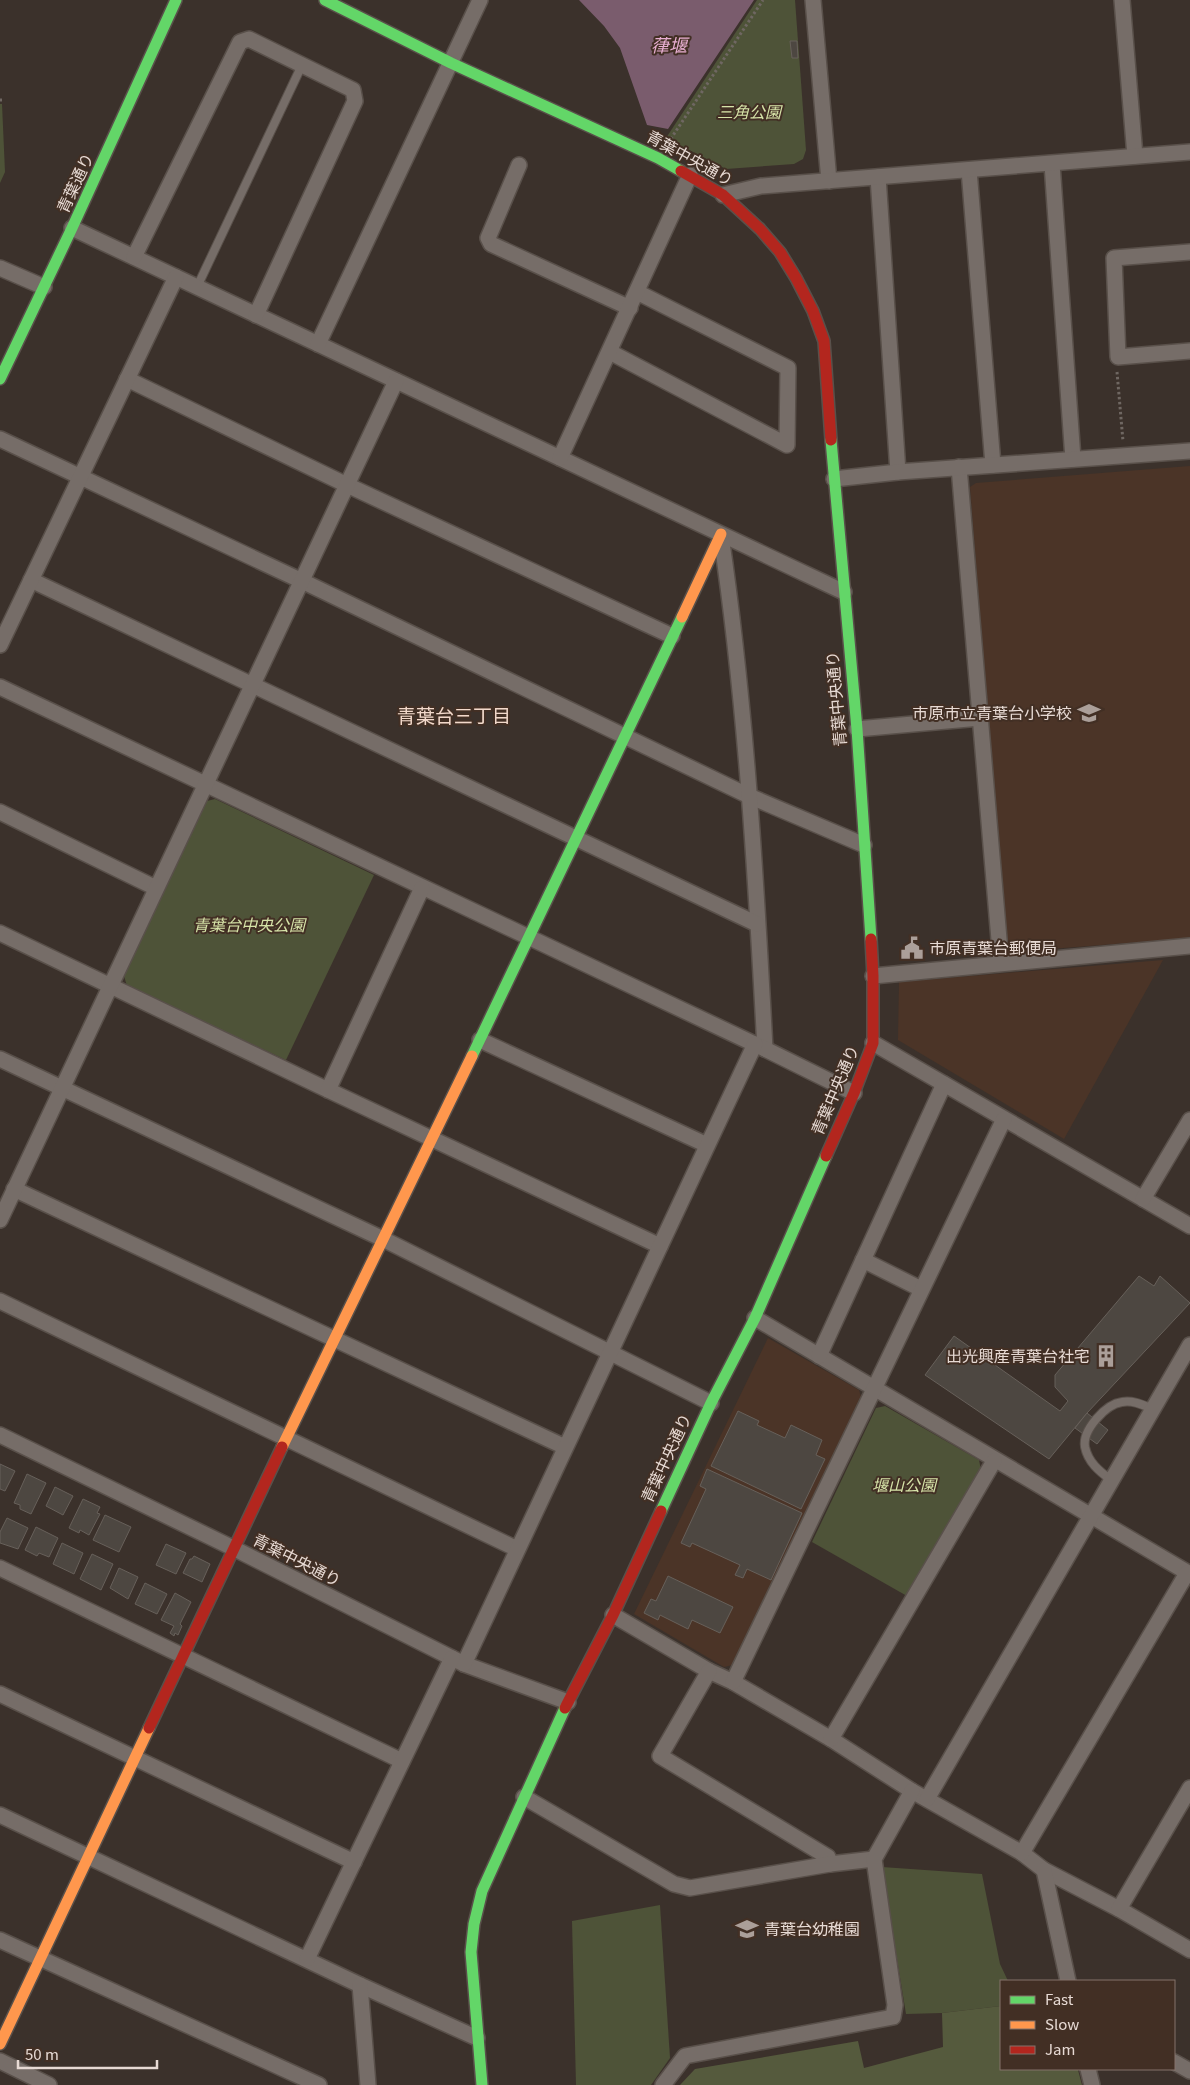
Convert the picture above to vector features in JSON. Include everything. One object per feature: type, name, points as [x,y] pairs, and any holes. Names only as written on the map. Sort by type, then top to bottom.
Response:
[{"type":"street","name":"青葉通り","points":[[0,379],[72,228],[176,0]]},
{"type":"street","name":"青葉中央通り","points":[[0,1435],[235,1549],[458,1661],[568,1702],[613,1616],[711,1402],[755,1318],[854,1093],[873,1043],[874,976],[857,729],[834,479],[824,341],[813,311],[780,252],[760,229],[724,195],[658,158],[450,63],[325,0]]},
{"type":"street","points":[[318,344],[480,0]]},
{"type":"street","points":[[813,0],[829,181]]},
{"type":"street","points":[[1122,0],[1135,156]]},
{"type":"street","points":[[134,257],[240,42],[249,39],[353,90],[354,101],[256,315]]},
{"type":"street","points":[[724,195],[761,186],[1190,152]]},
{"type":"street","points":[[1052,164],[1074,459]]},
{"type":"street","points":[[519,165],[488,238],[491,244],[630,308]]},
{"type":"street","points":[[969,170],[993,465]]},
{"type":"street","points":[[560,458],[690,175]]},
{"type":"street","points":[[878,177],[898,472]]},
{"type":"street","points":[[72,228],[844,592]]},
{"type":"street","points":[[1190,252],[1114,258],[1118,357],[1190,351]]},
{"type":"street","points":[[0,268],[44,287]]},
{"type":"street","points":[[0,645],[176,277]]},
{"type":"street","points":[[610,352],[787,445],[788,368],[637,292]]},
{"type":"street","points":[[127,379],[347,485],[672,636]]},
{"type":"street","points":[[0,1220],[396,381]]},
{"type":"street","points":[[0,439],[302,580],[749,796],[864,845]]},
{"type":"street","points":[[834,479],[959,467],[1190,451]]},
{"type":"street","points":[[959,467],[1001,963]]},
{"type":"street","points":[[0,2044],[286,1439],[480,1040],[721,534]]},
{"type":"street","points":[[307,1959],[402,1761],[517,1550],[707,1145],[760,1047],[757,924],[749,796],[729,592],[721,534]]},
{"type":"street","points":[[31,580],[757,924]]},
{"type":"street","points":[[0,687],[854,1093]]},
{"type":"street","points":[[857,729],[980,718]]},
{"type":"street","points":[[0,812],[156,888]]},
{"type":"street","points":[[328,1090],[422,888]]},
{"type":"street","points":[[0,933],[660,1246]]},
{"type":"street","points":[[874,976],[1190,946]]},
{"type":"street","points":[[480,1040],[707,1145]]},
{"type":"street","points":[[873,1043],[1190,1226]]},
{"type":"street","points":[[0,1059],[383,1239],[711,1402]]},
{"type":"street","points":[[819,1356],[944,1084]]},
{"type":"street","points":[[733,1682],[1004,1118]]},
{"type":"street","points":[[1143,1199],[1190,1120]]},
{"type":"street","points":[[14,1189],[565,1447]]},
{"type":"street","points":[[863,1260],[921,1289]]},
{"type":"street","points":[[0,1301],[517,1550]]},
{"type":"street","points":[[755,1318],[1188,1574],[1022,1853]]},
{"type":"street","points":[[927,1798],[1190,1345]]},
{"type":"street","points":[[831,1739],[994,1460]]},
{"type":"street","points":[[0,1568],[402,1761]]},
{"type":"street","points":[[613,1616],[831,1739],[912,1792],[927,1798],[1022,1853],[1044,1870],[1119,1909],[1190,1950]]},
{"type":"street","points":[[709,1671],[660,1756],[828,1857],[830,1864]]},
{"type":"street","points":[[0,1694],[354,1862]]},
{"type":"street","points":[[482,2085],[471,1952],[474,1924],[482,1892],[568,1702]]},
{"type":"street","points":[[1119,1909],[1190,1788]]},
{"type":"street","points":[[663,2085],[685,2056],[893,2017],[895,2005],[874,1859],[912,1792]]},
{"type":"street","points":[[524,1797],[674,1884],[690,1888],[830,1864],[874,1859]]},
{"type":"street","points":[[0,1815],[360,1985],[477,2038]]},
{"type":"street","points":[[1044,1870],[1068,1980]]},
{"type":"street","points":[[0,1940],[319,2085]]},
{"type":"street","points":[[360,1985],[368,2085]]},
{"type":"street","points":[[0,2061],[49,2085]]},
{"type":"street","points":[[1175,2063],[1190,2071]]},
{"type":"street","points":[[1088,2070],[1092,2085]]},
{"type":"lane","points":[[198,287],[302,65]]},
{"type":"lane","points":[[1111,1480],[1093,1465],[1085,1445],[1091,1424],[1106,1409],[1122,1402],[1139,1403],[1152,1409]]},
{"type":"path","points":[[658,158],[763,0]]},
{"type":"path","points":[[1118,357],[1124,456]]},
{"type":"shaded area","name":"市原市立青葉台小学校","points":[[1190,466],[1190,938],[1013,952],[1006,945],[970,487],[976,483]]},
{"type":"shaded area","points":[[1163,960],[1064,1139],[898,1040],[899,982]]},
{"type":"shaded area","points":[[768,1338],[859,1390],[861,1397],[733,1665],[724,1667],[634,1614]]},
{"type":"green space","name":"三角公園","points":[[757,0],[795,0],[806,150],[803,159],[794,164],[726,169],[666,138]]},
{"type":"green space","points":[[0,104],[2,104],[5,172],[0,183]]},
{"type":"green space","name":"青葉台中央公園","points":[[215,799],[374,875],[286,1060],[127,986],[124,976],[207,801]]},
{"type":"green space","name":"堰山公園","points":[[885,1406],[979,1460],[981,1470],[907,1596],[812,1542],[876,1408]]},
{"type":"green space","points":[[882,1867],[982,1874],[1000,1964],[1008,1980],[1000,1980],[1000,2006],[942,2013],[906,2014]]},
{"type":"green space","points":[[660,1905],[670,2058],[651,2085],[576,2085],[572,1921]]},
{"type":"green space","points":[[1000,2006],[1000,2070],[1078,2070],[1082,2085],[680,2085],[695,2069],[858,2041],[864,2068],[943,2047],[942,2013]]},
{"type":"water","name":"葎堰","points":[[579,0],[754,0],[668,129],[647,125],[620,48],[604,26]]},
{"type":"building","points":[[790,41],[797,41],[798,58],[792,58]]},
{"type":"building","name":"出光興産青葉台社宅","points":[[1139,1276],[1154,1286],[1160,1276],[1190,1303],[1087,1413],[1049,1459],[925,1375],[954,1336],[1060,1411],[1068,1401],[1055,1387],[1055,1375]]},
{"type":"building","points":[[738,1411],[759,1421],[757,1425],[785,1438],[791,1425],[822,1440],[816,1455],[825,1459],[801,1509],[711,1466]]},
{"type":"building","points":[[1087,1413],[1108,1430],[1097,1444],[1075,1428]]},
{"type":"building","points":[[0,1464],[15,1471],[5,1491],[0,1489]]},
{"type":"building","points":[[707,1469],[802,1513],[771,1580],[747,1569],[743,1578],[735,1575],[740,1565],[692,1543],[690,1547],[681,1543],[706,1489],[700,1486]]},
{"type":"building","points":[[27,1474],[46,1483],[31,1514],[20,1509],[20,1505],[14,1503]]},
{"type":"building","points":[[55,1487],[73,1496],[63,1515],[46,1506]]},
{"type":"building","points":[[83,1499],[100,1507],[97,1513],[100,1514],[89,1535],[80,1530],[79,1533],[69,1528]]},
{"type":"building","points":[[105,1515],[131,1527],[119,1552],[93,1540]]},
{"type":"building","points":[[7,1518],[28,1528],[18,1549],[0,1543],[0,1532]]},
{"type":"building","points":[[36,1527],[58,1538],[49,1557],[39,1553],[37,1556],[25,1550]]},
{"type":"building","points":[[62,1543],[83,1553],[74,1574],[53,1564]]},
{"type":"building","points":[[166,1544],[186,1553],[176,1574],[156,1565]]},
{"type":"building","points":[[92,1554],[113,1564],[101,1590],[80,1579]]},
{"type":"building","points":[[194,1556],[210,1564],[202,1582],[183,1573],[190,1559]]},
{"type":"building","points":[[119,1568],[138,1577],[128,1599],[110,1588]]},
{"type":"building","points":[[668,1576],[733,1607],[720,1633],[692,1620],[688,1629],[660,1615],[658,1620],[644,1613],[651,1599],[656,1601]]},
{"type":"building","points":[[145,1583],[167,1594],[157,1614],[135,1604]]},
{"type":"building","points":[[175,1593],[191,1602],[180,1624],[182,1626],[178,1635],[175,1633],[174,1636],[170,1633],[174,1626],[161,1620]]},
{"type":"traffic: fast","points":[[0,379],[72,228],[176,0]]},
{"type":"traffic: fast","points":[[325,0],[451,63],[658,158],[681,171]]},
{"type":"traffic: fast","points":[[831,440],[857,729],[871,939]]},
{"type":"traffic: fast","points":[[472,1056],[682,617]]},
{"type":"traffic: fast","points":[[661,1511],[711,1403],[755,1318],[826,1156]]},
{"type":"traffic: fast","points":[[482,2085],[471,1952],[474,1924],[482,1891],[565,1708]]},
{"type":"traffic: slow","points":[[682,617],[721,534]]},
{"type":"traffic: slow","points":[[282,1447],[472,1056]]},
{"type":"traffic: slow","points":[[0,2044],[149,1728]]},
{"type":"traffic: jam","points":[[681,171],[723,195],[760,229],[780,252],[796,278],[813,311],[824,341],[831,440]]},
{"type":"traffic: jam","points":[[826,1156],[854,1093],[873,1043],[871,939]]},
{"type":"traffic: jam","points":[[149,1728],[282,1447]]},
{"type":"traffic: jam","points":[[565,1708],[613,1615],[661,1511]]},
{"type":"place","name":"市原市立青葉台小学校","points":[[1089,713]]},
{"type":"place","name":"市原青葉台郵便局","points":[[912,948]]},
{"type":"place","name":"出光興産青葉台社宅","points":[[1106,1356]]},
{"type":"place","name":"青葉台幼稚園","points":[[747,1929]]},
{"type":"district","name":"青葉台三丁目","points":[[454,716]]}]
